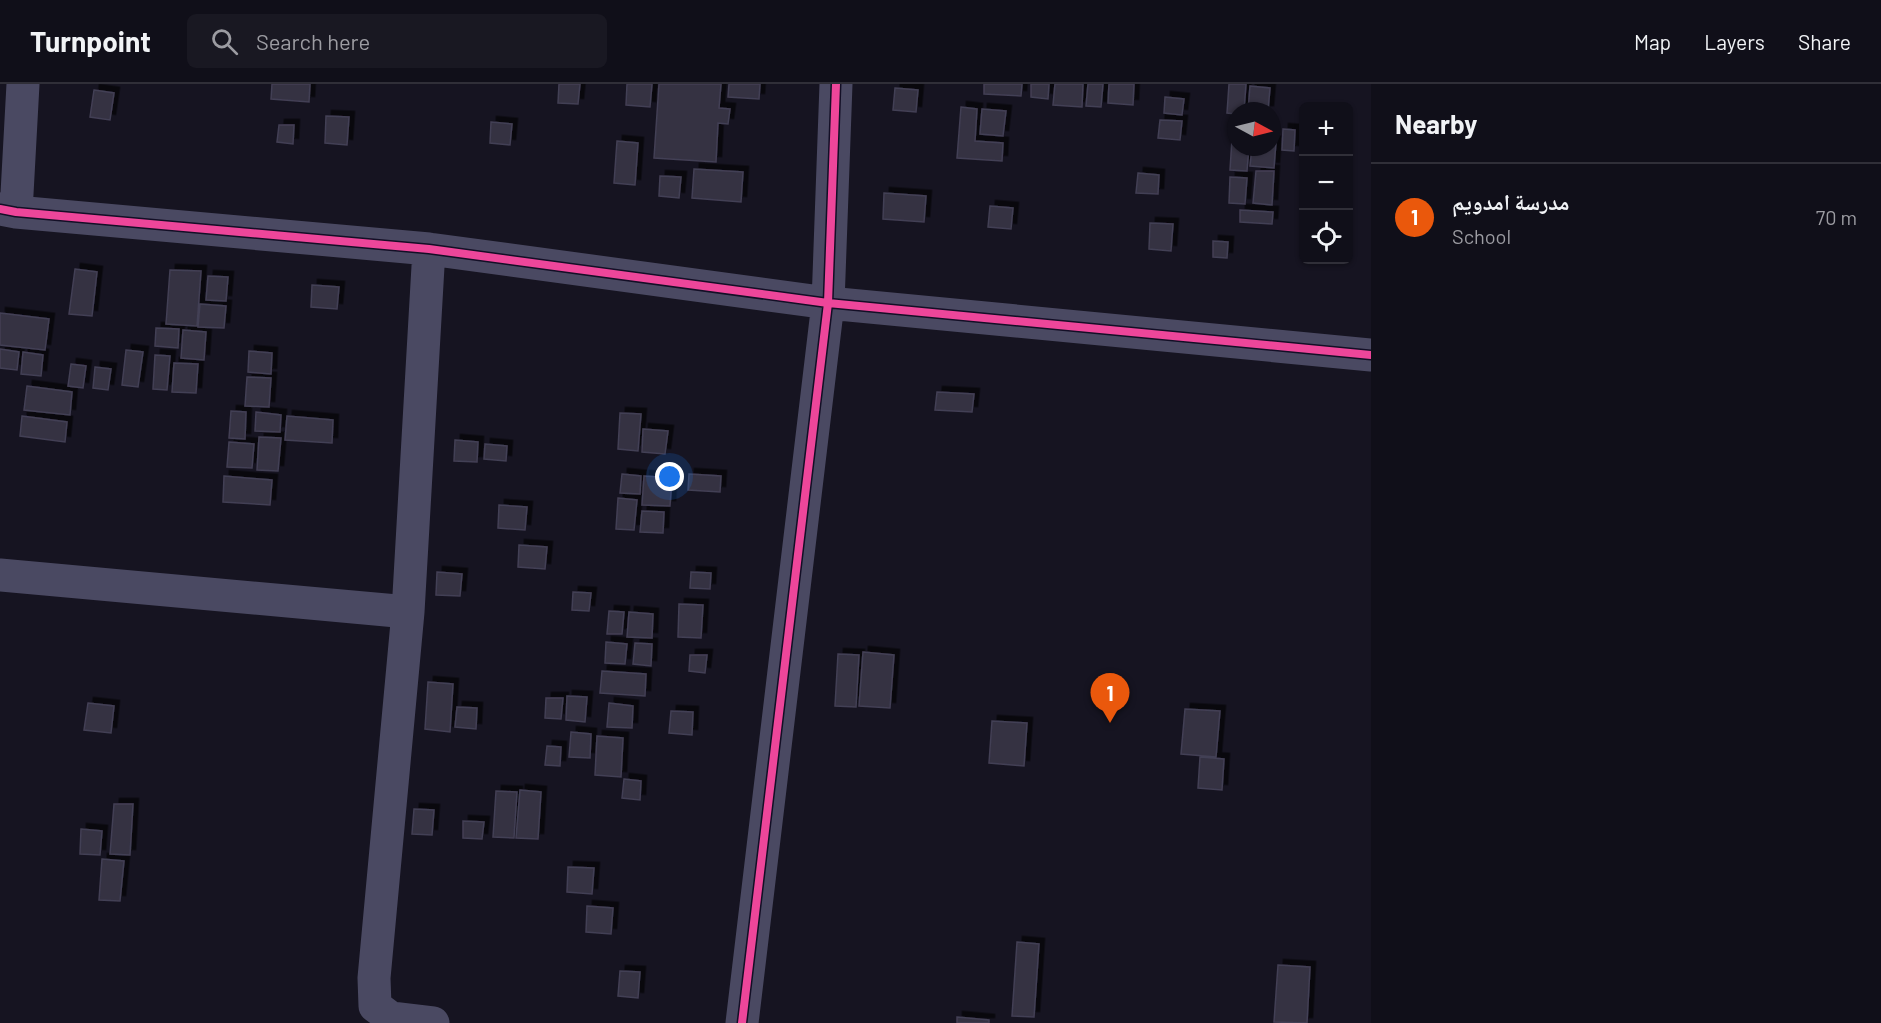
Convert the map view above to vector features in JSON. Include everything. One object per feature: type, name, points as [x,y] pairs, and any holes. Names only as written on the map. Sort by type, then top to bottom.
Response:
[{"type":"street","points":[[23,84],[8,211],[429,249],[828,303],[1371,355]]},
{"type":"street","points":[[742,1023],[828,303],[836,84]]},
{"type":"street","points":[[429,249],[408,612],[374,978],[375,1006],[391,1018],[433,1023]]},
{"type":"street","points":[[0,575],[408,612]]},
{"type":"building","points":[[272,84],[310,84],[309,102],[271,99]]},
{"type":"building","points":[[559,84],[580,84],[578,104],[558,103]]},
{"type":"building","points":[[627,84],[652,84],[650,107],[626,105]]},
{"type":"building","points":[[659,84],[721,84],[719,108],[730,109],[728,124],[718,123],[716,162],[654,158]]},
{"type":"building","points":[[729,84],[760,84],[759,99],[728,97]]},
{"type":"building","points":[[984,84],[1022,84],[1021,96],[984,94]]},
{"type":"building","points":[[1031,84],[1049,84],[1048,99],[1031,97]]},
{"type":"building","points":[[1055,84],[1083,84],[1082,107],[1053,105]]},
{"type":"building","points":[[1088,84],[1103,84],[1101,107],[1086,106]]},
{"type":"building","points":[[1109,84],[1134,84],[1133,105],[1108,103]]},
{"type":"building","points":[[1229,84],[1246,84],[1245,102],[1228,102]]},
{"type":"building","points":[[1250,86],[1270,88],[1269,102],[1249,102]]},
{"type":"building","points":[[895,88],[918,90],[916,112],[893,110]]},
{"type":"building","points":[[94,90],[114,93],[110,120],[90,117]]},
{"type":"building","points":[[1165,97],[1184,99],[1182,115],[1164,113]]},
{"type":"building","points":[[961,107],[977,109],[975,141],[1003,143],[1002,161],[957,158]]},
{"type":"building","points":[[982,109],[1006,111],[1003,136],[980,134]]},
{"type":"building","points":[[326,116],[349,117],[347,145],[325,143]]},
{"type":"building","points":[[1160,120],[1182,121],[1180,140],[1158,138]]},
{"type":"building","points":[[491,122],[512,124],[510,145],[490,143]]},
{"type":"building","points":[[279,125],[294,125],[293,144],[277,142]]},
{"type":"building","points":[[1283,129],[1295,130],[1294,151],[1282,150]]},
{"type":"building","points":[[617,141],[638,143],[635,185],[614,183]]},
{"type":"building","points":[[1231,156],[1248,156],[1247,171],[1230,170]]},
{"type":"building","points":[[1251,156],[1275,156],[1274,168],[1250,166]]},
{"type":"building","points":[[694,169],[743,172],[741,202],[692,198]]},
{"type":"building","points":[[1256,171],[1274,171],[1272,205],[1253,203]]},
{"type":"building","points":[[1138,173],[1159,175],[1158,194],[1136,193]]},
{"type":"building","points":[[660,176],[681,177],[679,198],[659,196]]},
{"type":"building","points":[[1230,177],[1247,178],[1245,204],[1229,203]]},
{"type":"building","points":[[884,193],[926,196],[924,222],[883,219]]},
{"type":"building","points":[[990,206],[1013,208],[1011,229],[988,227]]},
{"type":"building","points":[[1240,210],[1273,212],[1272,224],[1240,222]]},
{"type":"building","points":[[1150,223],[1173,224],[1171,251],[1149,249]]},
{"type":"building","points":[[1213,241],[1228,242],[1227,258],[1213,257]]},
{"type":"building","points":[[75,269],[97,272],[92,316],[69,314]]},
{"type":"building","points":[[170,270],[201,271],[197,326],[166,324]]},
{"type":"building","points":[[208,276],[228,277],[226,301],[206,300]]},
{"type":"building","points":[[312,285],[339,287],[337,309],[311,307]]},
{"type":"building","points":[[200,304],[226,306],[224,328],[198,327]]},
{"type":"building","points":[[0,313],[49,319],[45,350],[0,345]]},
{"type":"building","points":[[156,328],[179,329],[178,348],[155,346]]},
{"type":"building","points":[[183,330],[206,332],[204,360],[181,358]]},
{"type":"building","points":[[0,349],[19,352],[17,370],[0,368]]},
{"type":"building","points":[[126,350],[143,352],[138,387],[122,385]]},
{"type":"building","points":[[249,351],[272,353],[271,374],[248,372]]},
{"type":"building","points":[[23,352],[43,355],[41,376],[21,374]]},
{"type":"building","points":[[155,355],[170,356],[167,390],[153,389]]},
{"type":"building","points":[[174,363],[198,364],[196,393],[172,392]]},
{"type":"building","points":[[71,364],[86,366],[83,388],[68,386]]},
{"type":"building","points":[[95,367],[111,369],[108,390],[93,388]]},
{"type":"building","points":[[247,377],[271,378],[269,407],[245,406]]},
{"type":"building","points":[[27,386],[72,392],[70,415],[24,410]]},
{"type":"building","points":[[937,392],[974,394],[972,412],[935,410]]},
{"type":"building","points":[[231,411],[246,412],[245,439],[229,438]]},
{"type":"building","points":[[256,412],[281,415],[280,432],[255,431]]},
{"type":"building","points":[[620,413],[641,414],[638,451],[618,449]]},
{"type":"building","points":[[22,416],[67,422],[65,442],[20,436]]},
{"type":"building","points":[[287,416],[333,420],[332,443],[285,440]]},
{"type":"building","points":[[643,429],[668,431],[665,454],[642,452]]},
{"type":"building","points":[[259,437],[281,438],[278,471],[257,470]]},
{"type":"building","points":[[455,440],[478,442],[477,462],[454,461]]},
{"type":"building","points":[[229,442],[254,444],[252,468],[227,467]]},
{"type":"building","points":[[485,444],[507,446],[506,461],[484,459]]},
{"type":"building","points":[[622,474],[641,476],[640,494],[620,493]]},
{"type":"building","points":[[689,474],[721,476],[720,492],[688,490]]},
{"type":"building","points":[[224,476],[272,480],[270,505],[223,502]]},
{"type":"building","points":[[644,476],[672,478],[670,506],[642,505]]},
{"type":"building","points":[[618,498],[637,500],[634,530],[616,529]]},
{"type":"building","points":[[499,505],[527,507],[525,530],[498,528]]},
{"type":"building","points":[[642,511],[664,512],[663,533],[640,532]]},
{"type":"building","points":[[519,545],[547,547],[545,569],[518,567]]},
{"type":"building","points":[[437,572],[462,574],[460,596],[436,595]]},
{"type":"building","points":[[691,572],[711,573],[710,589],[690,588]]},
{"type":"building","points":[[573,592],[591,593],[589,611],[572,610]]},
{"type":"building","points":[[679,604],[703,605],[701,638],[678,637]]},
{"type":"building","points":[[609,611],[624,612],[622,634],[607,634]]},
{"type":"building","points":[[629,612],[653,614],[652,638],[627,637]]},
{"type":"building","points":[[606,642],[627,644],[625,664],[605,663]]},
{"type":"building","points":[[635,643],[652,644],[651,666],[633,664]]},
{"type":"building","points":[[863,652],[894,655],[890,708],[859,706]]},
{"type":"building","points":[[838,654],[859,655],[856,707],[835,706]]},
{"type":"building","points":[[690,655],[707,655],[705,673],[689,671]]},
{"type":"building","points":[[602,671],[646,674],[645,696],[600,693]]},
{"type":"building","points":[[428,682],[453,684],[450,732],[425,729]]},
{"type":"building","points":[[567,696],[587,697],[585,722],[566,720]]},
{"type":"building","points":[[546,698],[563,698],[561,719],[545,718]]},
{"type":"building","points":[[88,703],[114,706],[111,733],[84,730]]},
{"type":"building","points":[[609,703],[633,706],[632,728],[607,727]]},
{"type":"building","points":[[457,707],[477,708],[476,729],[455,727]]},
{"type":"building","points":[[1185,709],[1220,711],[1216,757],[1181,754]]},
{"type":"building","points":[[671,711],[693,712],[692,735],[669,733]]},
{"type":"building","points":[[992,721],[1027,723],[1024,766],[989,763]]},
{"type":"building","points":[[571,732],[591,734],[590,758],[569,757]]},
{"type":"building","points":[[597,736],[623,738],[621,777],[595,775]]},
{"type":"building","points":[[547,746],[561,747],[560,766],[545,765]]},
{"type":"building","points":[[1200,757],[1224,759],[1222,790],[1198,788]]},
{"type":"building","points":[[624,779],[641,781],[640,800],[622,798]]},
{"type":"building","points":[[520,790],[541,792],[538,839],[516,838]]},
{"type":"building","points":[[496,791],[517,792],[514,838],[493,837]]},
{"type":"building","points":[[114,804],[133,804],[130,855],[110,854]]},
{"type":"building","points":[[414,809],[434,810],[432,835],[412,834]]},
{"type":"building","points":[[463,821],[484,822],[482,839],[463,838]]},
{"type":"building","points":[[81,829],[102,831],[100,855],[80,854]]},
{"type":"building","points":[[102,859],[124,861],[120,901],[99,900]]},
{"type":"building","points":[[568,867],[594,868],[592,894],[567,892]]},
{"type":"building","points":[[587,906],[613,908],[611,934],[586,932]]},
{"type":"building","points":[[1017,942],[1039,944],[1034,1017],[1012,1016]]},
{"type":"building","points":[[1278,965],[1310,967],[1307,1023],[1274,1022]]},
{"type":"building","points":[[620,971],[640,972],[638,998],[618,996]]},
{"type":"building","points":[[957,1017],[989,1020],[989,1023],[957,1023]]},
{"type":"cycle path","points":[[742,1023],[828,303],[836,84]]},
{"type":"cycle path","points":[[0,209],[429,249],[828,303],[1371,355]]},
{"type":"place","name":"مدرسة امدويم","points":[[1110,723]]}]
